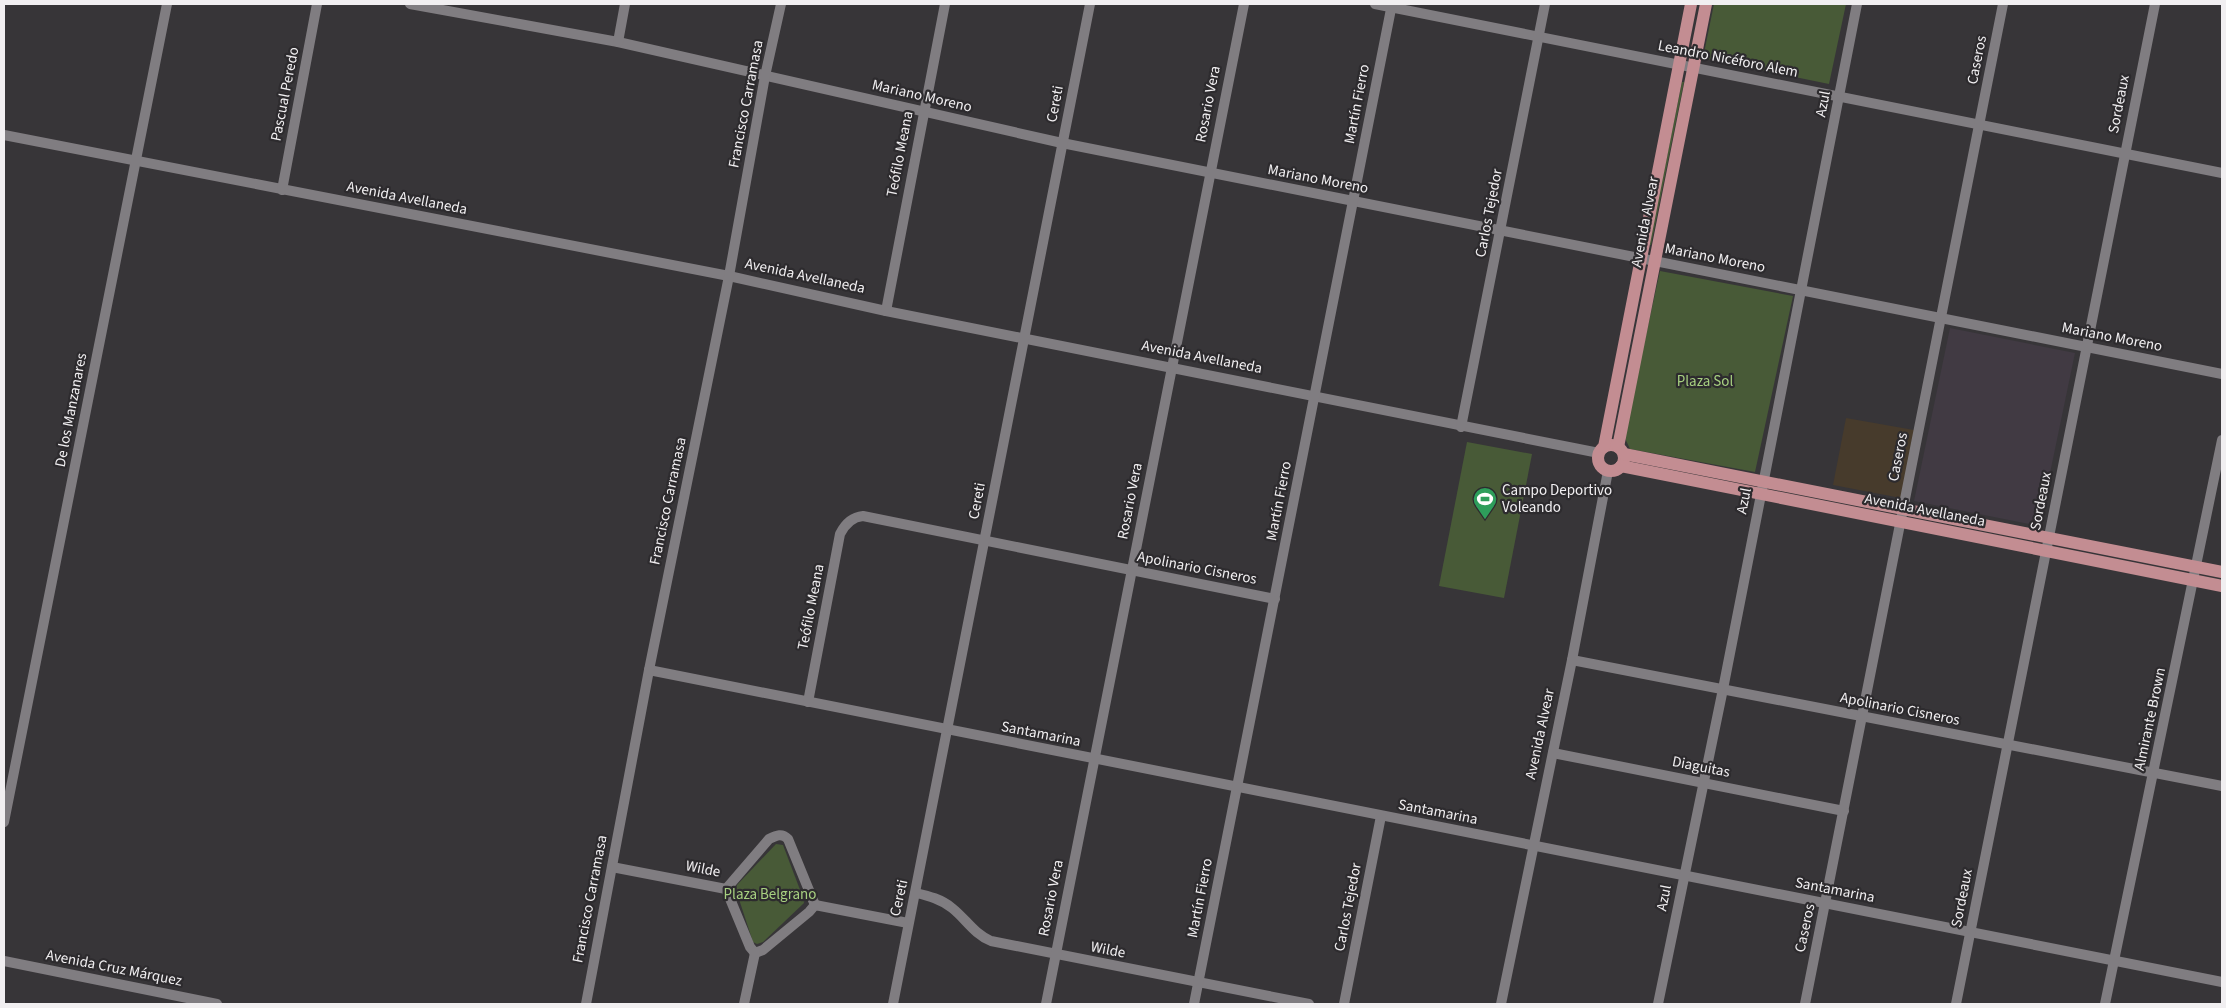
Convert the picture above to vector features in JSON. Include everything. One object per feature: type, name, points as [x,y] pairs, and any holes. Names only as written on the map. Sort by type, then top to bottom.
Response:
[{"type":"main road","name":"Avenida Alvear","points":[[1602,450],[1691,4]]},
{"type":"main road","name":"Avenida Alvear","points":[[1621,456],[1654,261],[1706,4]]},
{"type":"main road","points":[[1612,445],[1621,456],[1614,471],[1608,471],[1599,463],[1602,450],[1612,445]]},
{"type":"main road","name":"Avenida Avellaneda","points":[[1621,456],[1762,488],[2047,544],[2222,572]]},
{"type":"main road","name":"Avenida Avellaneda","points":[[2047,544],[2222,586]]},
{"type":"street","name":"De los Manzanares","points":[[4,822],[167,4]]},
{"type":"street","name":"Pascual Peredo","points":[[282,190],[317,4]]},
{"type":"street","name":"Mariano Moreno","points":[[410,4],[461,8],[1062,143],[2222,374]]},
{"type":"street","points":[[618,42],[625,4]]},
{"type":"street","name":"Francisco Carramasa","points":[[586,1004],[648,670],[730,276],[781,4]]},
{"type":"street","name":"Teófilo Meana","points":[[886,310],[945,4]]},
{"type":"street","name":"Cereti","points":[[893,1004],[1090,4]]},
{"type":"street","name":"Rosario Vera","points":[[1046,1004],[1244,4]]},
{"type":"street","name":"Leandro Nicéforo Alem","points":[[1375,4],[1392,5],[1693,68],[2222,173]]},
{"type":"street","name":"Carlos Tejedor","points":[[1461,427],[1545,4]]},
{"type":"street","name":"Azul","points":[[1658,1004],[1723,690],[1857,4]]},
{"type":"street","name":"Caseros","points":[[1805,1004],[2003,4]]},
{"type":"street","name":"Sordeaux","points":[[1956,1004],[2155,4]]},
{"type":"street","name":"Martín Fierro","points":[[1194,1004],[1392,5]]},
{"type":"street","name":"Avenida Avellaneda","points":[[4,135],[730,276],[886,310],[1461,427],[1602,450]]},
{"type":"street","name":"Almirante Brown","points":[[2105,1004],[2222,440]]},
{"type":"street","name":"Avenida Alvear","points":[[1501,1004],[1572,660],[1608,471]]},
{"type":"street","name":"Apolinario Cisneros","points":[[849,521],[863,516],[1275,599]]},
{"type":"street","name":"Teófilo Meana","points":[[808,702],[840,534],[849,521]]},
{"type":"street","name":"Apolinario Cisneros","points":[[1572,660],[2008,745],[2154,771],[2222,786]]},
{"type":"street","name":"Santamarina","points":[[648,670],[1093,760],[2222,982]]},
{"type":"street","name":"Diaguitas","points":[[1553,753],[1844,811]]},
{"type":"street","name":"Carlos Tejedor","points":[[1344,1004],[1381,816]]},
{"type":"street","points":[[726,889],[770,839],[776,835],[784,836],[788,839],[815,905]]},
{"type":"street","name":"Wilde","points":[[612,867],[726,889],[750,947],[755,953]]},
{"type":"street","name":"Wilde","points":[[916,894],[944,902],[961,916],[976,933],[991,941],[1309,1004]]},
{"type":"street","points":[[815,905],[908,923]]},
{"type":"street","points":[[744,1004],[755,953],[763,950],[802,919],[815,905]]},
{"type":"street","name":"Avenida Cruz Márquez","points":[[4,961],[217,1004]]},
{"type":"shaded area","points":[[1950,328],[2075,353],[2039,526],[1914,501]]},
{"type":"shaded area","points":[[1846,418],[1914,430],[1901,498],[1833,485]]},
{"type":"green space","points":[[1714,4],[1846,4],[1829,84],[1703,58]]},
{"type":"green space","points":[[1682,82],[1684,82],[1651,245],[1649,245]]},
{"type":"green space","name":"Plaza Sol","points":[[1660,271],[1793,296],[1755,472],[1630,449],[1624,436]]},
{"type":"green space","name":"Campo Deportivo Voleando","points":[[1467,442],[1532,454],[1504,598],[1439,586]]},
{"type":"green space","name":"Plaza Belgrano","points":[[776,844],[783,845],[804,903],[763,942],[757,944],[753,942],[736,890],[737,885]]},
{"type":"place","name":"Campo Deportivo Voleando","points":[[1485,520]]}]
